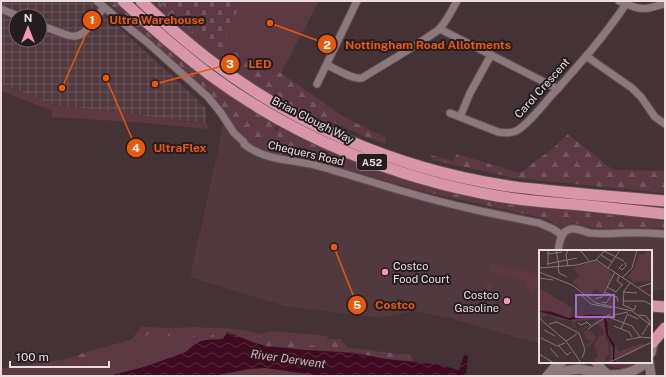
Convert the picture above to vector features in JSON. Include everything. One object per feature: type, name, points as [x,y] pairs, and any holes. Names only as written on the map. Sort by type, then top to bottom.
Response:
[{"type":"highway","name":"Brian Clough Way","points":[[123,1],[195,64],[238,94],[287,124],[343,151],[426,180],[497,196],[540,202],[665,214]]},
{"type":"highway","name":"Brian Clough Way","points":[[140,1],[199,51],[250,88],[301,118],[347,140],[377,152],[465,178],[503,185],[665,202]]},
{"type":"highway","points":[[652,306],[665,306]]},
{"type":"highway","points":[[652,345],[665,328]]},
{"type":"street","name":"Chequers Road","points":[[97,1],[148,43],[208,97],[234,133],[250,149],[271,157],[311,164],[420,196],[539,223],[562,235]]},
{"type":"street","points":[[317,84],[357,1]]},
{"type":"street","points":[[327,65],[358,79],[362,78],[440,29],[457,1]]},
{"type":"street","points":[[623,3],[635,8],[646,9],[665,4]]},
{"type":"street","name":"Carol Crescent","points":[[450,113],[498,132],[505,133],[516,131],[526,124],[586,56],[618,16],[623,3]]},
{"type":"street","points":[[48,28],[68,36],[77,36],[84,33],[104,7]]},
{"type":"street","points":[[440,29],[558,88]]},
{"type":"street","points":[[460,117],[470,93],[491,55]]},
{"type":"street","points":[[586,56],[632,88],[656,117],[665,124]]},
{"type":"street","points":[[558,250],[563,233],[572,229],[595,234],[665,234]]},
{"type":"street","points":[[547,376],[561,363]]},
{"type":"street","points":[[597,363],[601,368],[612,375]]},
{"type":"street","points":[[551,376],[564,371],[579,369],[612,375],[622,375],[628,374],[646,363]]},
{"type":"street","points":[[647,363],[650,376]]},
{"type":"shaded area","points":[[1,1],[90,1],[206,108],[206,124],[91,109],[57,106],[1,84]]},
{"type":"shaded area","points":[[224,113],[256,148],[262,151],[446,201],[513,212],[561,226],[574,223],[595,228],[665,227],[665,292],[664,289],[652,292],[652,250],[539,250],[539,343],[450,318],[412,311],[382,318],[285,306],[190,277],[220,141]]},
{"type":"green space","points":[[106,1],[115,1],[184,62],[226,94],[277,125],[274,130],[277,131],[280,126],[325,149],[328,154],[320,162],[270,153],[256,148],[234,128],[208,93],[149,38]]},
{"type":"green space","points":[[147,1],[158,1],[173,21],[177,13],[201,34],[218,53],[222,64],[205,51]]},
{"type":"green space","points":[[158,1],[241,1],[223,46],[281,73],[344,117],[386,138],[385,144],[335,123],[316,120],[262,91],[222,64],[218,53],[208,49],[201,34],[187,33],[177,14],[173,22],[159,9]]},
{"type":"green space","points":[[158,1],[241,1],[223,45],[218,53]]},
{"type":"green space","points":[[241,1],[319,1],[281,73],[223,46]]},
{"type":"green space","points":[[1,84],[57,106],[206,124],[209,126],[208,129],[134,122],[51,117],[53,111],[1,91]]},
{"type":"green space","points":[[568,134],[613,170],[665,171],[665,193],[514,178],[432,160],[431,155],[453,161],[457,154],[520,173],[553,148]]},
{"type":"green space","points":[[325,149],[379,170],[434,186],[431,188],[425,188],[421,191],[320,162],[328,154]]},
{"type":"green space","points":[[434,186],[481,198],[505,202],[665,221],[665,227],[595,228],[574,223],[561,226],[547,219],[421,191],[425,188],[431,188]]},
{"type":"green space","points":[[498,263],[500,266],[535,275],[538,282],[531,295],[523,279],[490,273],[489,271],[491,265]]},
{"type":"green space","points":[[487,282],[492,284],[486,314],[482,315],[479,311]]},
{"type":"green space","points":[[141,327],[168,328],[170,336],[162,338],[153,337],[149,334],[145,337],[146,340],[140,342],[132,339]]},
{"type":"green space","points":[[200,327],[243,330],[262,334],[272,331],[328,336],[327,343],[318,347],[289,337],[282,340],[257,340],[256,336],[252,336],[250,341],[227,332],[224,338],[216,340],[214,335],[208,333],[186,342],[179,355],[144,367],[109,376],[1,376],[1,368],[66,359],[77,355],[76,360],[82,363],[99,357],[105,347],[132,339],[140,342],[149,334],[169,336],[168,328]]},
{"type":"green space","points":[[208,333],[214,335],[216,340],[199,342],[179,355],[190,338]]},
{"type":"green space","points":[[255,335],[257,340],[282,340],[289,337],[318,347],[321,341],[327,343],[328,339],[340,339],[348,348],[409,354],[413,361],[386,359],[355,353],[266,346],[250,341],[252,336]]},
{"type":"green space","points":[[105,347],[99,357],[90,363],[82,363],[75,360],[77,355]]},
{"type":"green space","points":[[604,363],[635,363],[624,368],[616,368]]},
{"type":"green space","points":[[254,368],[265,368],[324,376],[213,376]]},
{"type":"water","name":"River Derwent","points":[[227,332],[266,346],[355,353],[386,359],[441,365],[458,370],[464,355],[468,356],[466,376],[324,376],[265,368],[248,369],[213,376],[109,376],[144,367],[186,352],[195,344],[203,341],[223,339]]},
{"type":"place","name":"Nottingham Road Allotments","points":[[270,23]]},
{"type":"place","name":"UltraFlex","points":[[106,78]]},
{"type":"place","name":"LED","points":[[155,84]]},
{"type":"place","name":"Ultra Warehouse","points":[[62,88]]},
{"type":"place","name":"Costco","points":[[334,247]]},
{"type":"place","name":"Costco Food Court","points":[[385,272]]},
{"type":"place","name":"Costco Gasoline","points":[[507,301]]}]
